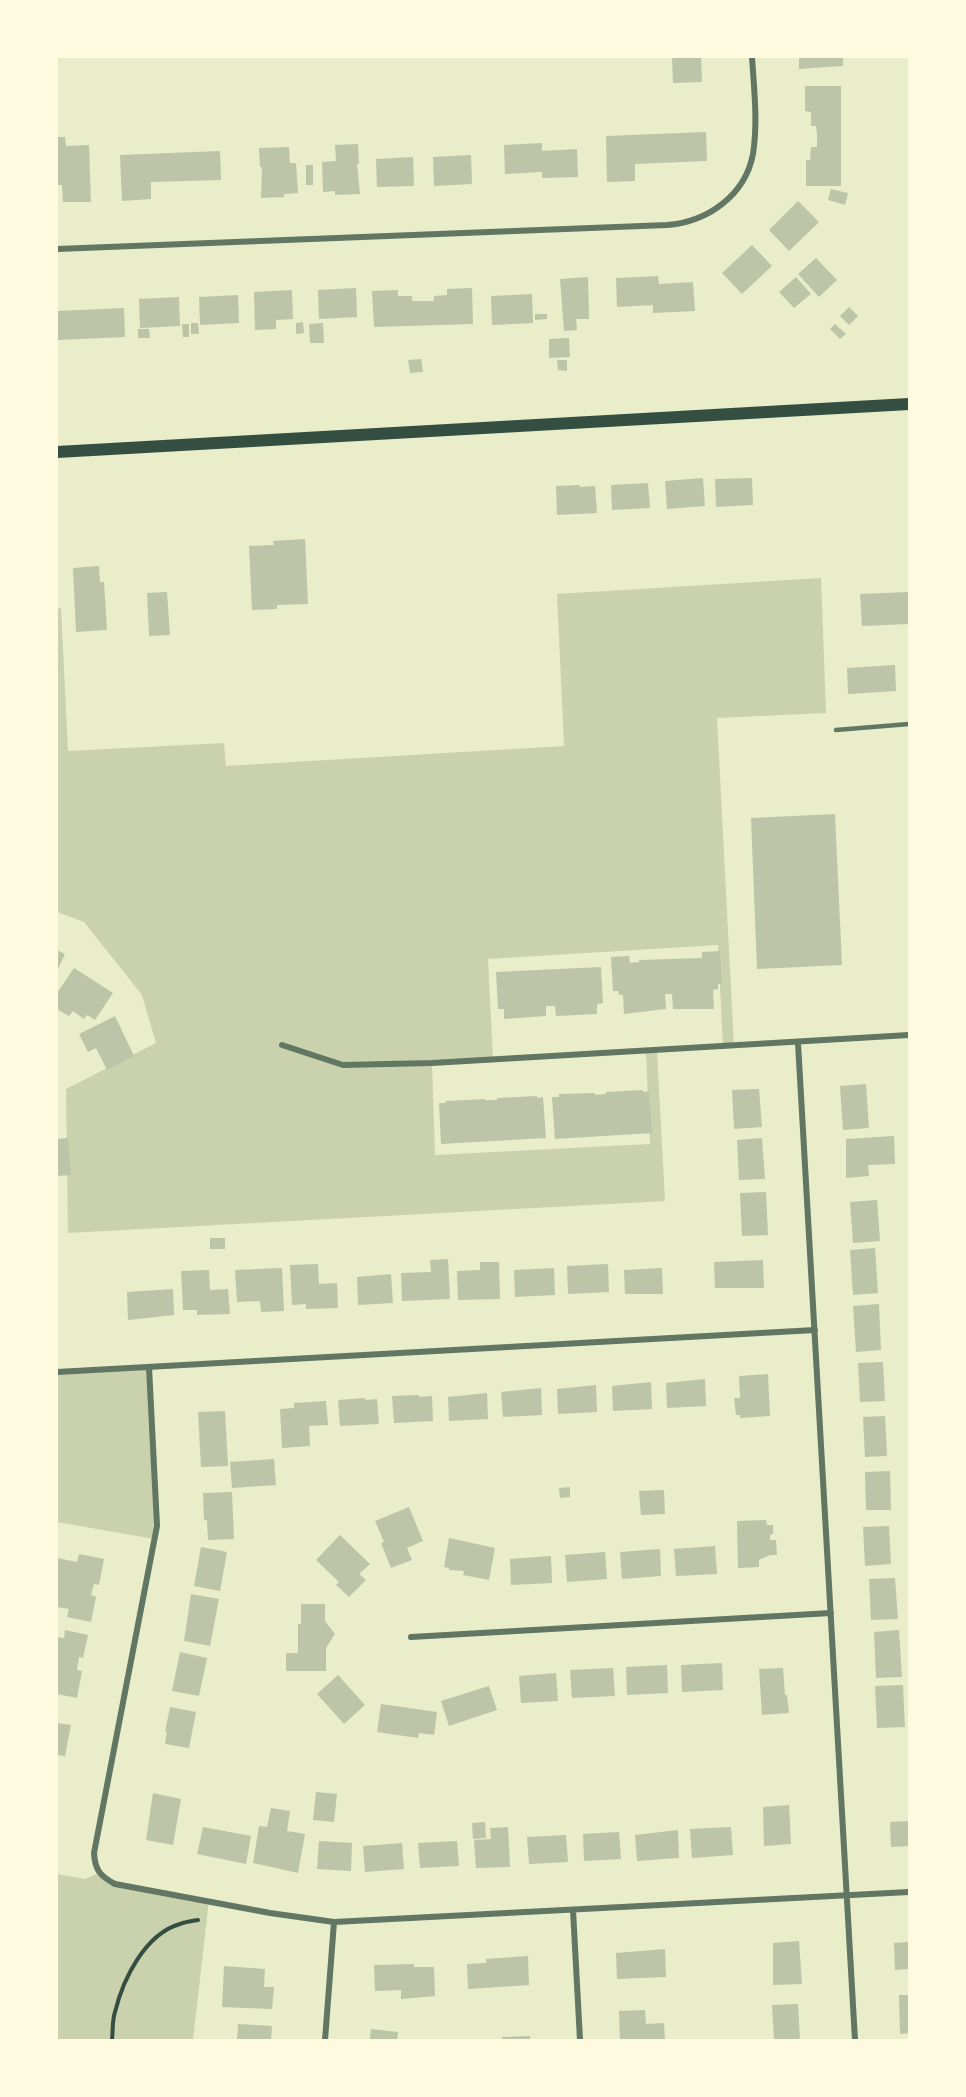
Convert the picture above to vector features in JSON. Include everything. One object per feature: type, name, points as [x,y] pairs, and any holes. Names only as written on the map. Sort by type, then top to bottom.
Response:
[{"type":"main road","points":[[57,452],[909,404]]},
{"type":"street","points":[[57,249],[677,224],[704,216],[720,207],[737,189],[746,173],[753,156],[755,122],[752,57]]},
{"type":"street","points":[[282,1045],[343,1065],[432,1064],[909,1035]]},
{"type":"street","points":[[798,1043],[855,2040]]},
{"type":"street","points":[[57,1372],[815,1330]]},
{"type":"street","points":[[149,1367],[157,1526],[94,1853],[94,1863],[99,1873],[115,1884],[270,1913],[334,1922],[909,1892]]},
{"type":"street","points":[[411,1637],[831,1613]]},
{"type":"street","points":[[573,1910],[580,2040]]},
{"type":"street","points":[[325,2040],[334,1922]]},
{"type":"lane","points":[[836,730],[909,724]]},
{"type":"path","points":[[112,2040],[114,2012],[139,1956],[165,1931],[179,1924],[198,1920]]},
{"type":"green space","points":[[821,578],[826,713],[717,718],[734,1047],[723,1047],[718,945],[488,959],[493,1060],[432,1064],[435,1155],[650,1144],[646,1052],[657,1051],[665,1201],[68,1233],[66,1089],[156,1043],[142,995],[84,922],[57,912],[57,609],[61,608],[68,751],[224,743],[226,766],[564,746],[557,594]]},
{"type":"green space","points":[[149,1367],[154,1539],[57,1522],[57,1372]]},
{"type":"green space","points":[[98,1873],[105,1879],[209,1900],[193,2040],[57,2040],[57,1874],[85,1879]]},
{"type":"building","points":[[672,57],[701,57],[702,82],[673,83]]},
{"type":"building","points":[[799,57],[843,57],[843,66],[799,69]]},
{"type":"building","points":[[805,86],[841,86],[841,186],[806,186],[806,160],[810,160],[811,147],[817,147],[817,134],[816,126],[811,126],[811,112],[805,111]]},
{"type":"building","points":[[706,132],[707,161],[635,164],[635,181],[607,182],[606,136]]},
{"type":"building","points":[[57,137],[65,137],[66,146],[89,145],[91,202],[63,202],[62,185],[57,185]]},
{"type":"building","points":[[542,143],[542,151],[577,149],[578,177],[542,178],[542,172],[505,174],[504,145]]},
{"type":"building","points":[[358,144],[360,194],[335,195],[335,191],[323,192],[322,162],[336,161],[335,145]]},
{"type":"building","points":[[289,147],[290,163],[296,163],[298,193],[284,194],[284,197],[261,198],[262,167],[260,167],[259,148]]},
{"type":"building","points":[[220,151],[221,180],[151,182],[151,199],[122,201],[120,155]]},
{"type":"building","points":[[471,155],[472,184],[434,186],[433,157]]},
{"type":"building","points":[[413,157],[414,186],[377,187],[376,159]]},
{"type":"building","points":[[306,165],[313,165],[313,185],[306,185]]},
{"type":"building","points":[[831,189],[848,193],[845,205],[828,200]]},
{"type":"building","points":[[798,201],[819,222],[789,251],[769,230]]},
{"type":"building","points":[[752,245],[772,266],[742,294],[722,273]]},
{"type":"building","points":[[816,258],[837,280],[819,297],[798,274]]},
{"type":"building","points":[[658,276],[659,284],[693,282],[695,311],[653,313],[653,305],[617,307],[616,278]]},
{"type":"building","points":[[588,277],[589,319],[576,319],[577,330],[564,331],[560,279]]},
{"type":"building","points":[[796,277],[811,294],[794,308],[779,292]]},
{"type":"building","points":[[356,288],[357,317],[319,319],[318,290]]},
{"type":"building","points":[[472,288],[473,324],[374,327],[372,291],[398,290],[398,296],[412,296],[412,301],[434,301],[434,296],[447,295],[447,289]]},
{"type":"building","points":[[292,290],[293,319],[276,320],[276,329],[255,330],[254,292]]},
{"type":"building","points":[[532,294],[533,323],[492,325],[491,296]]},
{"type":"building","points":[[238,295],[239,323],[200,325],[199,297]]},
{"type":"building","points":[[179,297],[180,326],[140,328],[139,299]]},
{"type":"building","points":[[849,307],[858,316],[849,325],[840,316]]},
{"type":"building","points":[[124,308],[125,337],[57,340],[57,311]]},
{"type":"building","points":[[535,314],[547,314],[547,319],[535,320]]},
{"type":"building","points":[[303,322],[304,333],[296,334],[296,323]]},
{"type":"building","points":[[191,323],[198,323],[199,334],[191,334]]},
{"type":"building","points":[[323,323],[324,343],[310,343],[309,324]]},
{"type":"building","points":[[182,324],[189,324],[189,337],[183,337]]},
{"type":"building","points":[[835,324],[846,334],[840,339],[830,329]]},
{"type":"building","points":[[138,329],[149,329],[150,338],[138,338]]},
{"type":"building","points":[[569,338],[570,357],[549,358],[549,339]]},
{"type":"building","points":[[421,359],[423,372],[410,373],[408,360]]},
{"type":"building","points":[[557,360],[567,360],[567,371],[558,370]]},
{"type":"building","points":[[703,478],[705,506],[667,509],[665,481]]},
{"type":"building","points":[[752,478],[753,505],[716,507],[715,479]]},
{"type":"building","points":[[648,483],[650,508],[612,510],[611,485]]},
{"type":"building","points":[[579,485],[580,487],[595,486],[597,513],[557,515],[556,486]]},
{"type":"building","points":[[305,539],[308,604],[277,605],[277,609],[252,610],[249,546],[274,545],[273,541]]},
{"type":"building","points":[[99,566],[100,582],[104,582],[107,630],[76,632],[73,568]]},
{"type":"building","points":[[167,592],[170,635],[149,636],[147,593]]},
{"type":"building","points":[[909,592],[909,624],[862,626],[860,594]]},
{"type":"building","points":[[895,665],[896,691],[848,694],[847,668]]},
{"type":"building","points":[[835,814],[842,965],[757,969],[751,818]]},
{"type":"building","points":[[57,950],[65,954],[57,971]]},
{"type":"building","points":[[720,951],[722,984],[718,984],[718,989],[713,990],[714,1009],[673,1009],[672,994],[665,994],[666,1009],[624,1014],[623,995],[619,995],[618,991],[613,991],[611,957],[629,956],[630,963],[639,962],[639,960],[702,958],[702,952]]},
{"type":"building","points":[[601,967],[603,1003],[597,1004],[597,1014],[556,1016],[555,1006],[546,1006],[546,1016],[504,1019],[504,1009],[498,1009],[496,972]]},
{"type":"building","points":[[74,968],[113,993],[95,1020],[87,1015],[84,1019],[73,1011],[69,1016],[57,1009],[57,993]]},
{"type":"building","points":[[115,1016],[134,1056],[107,1070],[96,1048],[88,1052],[79,1034]]},
{"type":"building","points":[[866,1084],[869,1128],[843,1130],[840,1086]]},
{"type":"building","points":[[759,1089],[762,1127],[734,1129],[732,1090]]},
{"type":"building","points":[[643,1090],[643,1092],[649,1091],[652,1133],[555,1139],[552,1097],[559,1097],[559,1094],[595,1093],[595,1095],[606,1094],[606,1092]]},
{"type":"building","points":[[537,1096],[537,1098],[543,1097],[546,1138],[441,1144],[439,1103]]},
{"type":"building","points":[[894,1136],[895,1164],[868,1165],[869,1176],[846,1178],[846,1139]]},
{"type":"building","points":[[68,1138],[71,1175],[57,1176],[57,1139]]},
{"type":"building","points":[[762,1138],[765,1179],[739,1180],[737,1140]]},
{"type":"building","points":[[766,1192],[768,1235],[742,1236],[740,1193]]},
{"type":"building","points":[[877,1200],[880,1241],[853,1243],[850,1202]]},
{"type":"building","points":[[210,1238],[225,1238],[225,1249],[210,1249]]},
{"type":"building","points":[[875,1248],[878,1293],[853,1295],[850,1250]]},
{"type":"building","points":[[448,1259],[450,1299],[402,1301],[401,1273],[431,1272],[430,1260]]},
{"type":"building","points":[[763,1260],[764,1288],[715,1288],[714,1262]]},
{"type":"building","points":[[480,1262],[499,1262],[500,1299],[458,1300],[457,1271],[480,1270]]},
{"type":"building","points":[[318,1264],[319,1284],[337,1283],[338,1308],[306,1309],[306,1304],[292,1305],[290,1265]]},
{"type":"building","points":[[608,1264],[609,1292],[568,1294],[567,1266]]},
{"type":"building","points":[[282,1268],[284,1311],[261,1312],[260,1301],[237,1302],[235,1270]]},
{"type":"building","points":[[554,1268],[555,1295],[515,1297],[514,1270]]},
{"type":"building","points":[[662,1268],[663,1294],[625,1294],[624,1270]]},
{"type":"building","points":[[209,1270],[210,1290],[228,1289],[230,1314],[197,1315],[197,1310],[183,1310],[181,1271]]},
{"type":"building","points":[[391,1274],[393,1303],[358,1305],[357,1277]]},
{"type":"building","points":[[173,1289],[174,1315],[128,1320],[127,1292]]},
{"type":"building","points":[[879,1304],[881,1350],[856,1352],[853,1306]]},
{"type":"building","points":[[883,1362],[885,1401],[860,1402],[858,1363]]},
{"type":"building","points":[[768,1374],[770,1416],[740,1418],[740,1415],[736,1415],[734,1398],[740,1398],[739,1376]]},
{"type":"building","points":[[705,1379],[706,1406],[667,1408],[666,1383]]},
{"type":"building","points":[[651,1382],[652,1409],[613,1411],[612,1386]]},
{"type":"building","points":[[596,1385],[597,1412],[558,1414],[557,1389]]},
{"type":"building","points":[[541,1388],[542,1415],[503,1417],[501,1392]]},
{"type":"building","points":[[487,1393],[488,1419],[449,1421],[448,1397]]},
{"type":"building","points":[[419,1395],[419,1397],[432,1396],[433,1421],[394,1423],[392,1396]]},
{"type":"building","points":[[365,1398],[365,1400],[377,1399],[379,1424],[340,1426],[338,1400]]},
{"type":"building","points":[[326,1401],[328,1425],[309,1426],[310,1446],[282,1448],[280,1409],[294,1408],[294,1403]]},
{"type":"building","points":[[225,1411],[228,1466],[201,1467],[198,1412]]},
{"type":"building","points":[[885,1416],[887,1456],[865,1457],[863,1417]]},
{"type":"building","points":[[274,1459],[276,1485],[232,1488],[230,1462]]},
{"type":"building","points":[[890,1471],[891,1510],[866,1510],[865,1472]]},
{"type":"building","points":[[570,1487],[570,1497],[560,1498],[559,1488]]},
{"type":"building","points":[[664,1490],[665,1514],[641,1515],[639,1491]]},
{"type":"building","points":[[232,1492],[234,1539],[208,1540],[207,1520],[204,1520],[203,1493]]},
{"type":"building","points":[[409,1507],[423,1541],[407,1548],[412,1560],[391,1568],[375,1521]]},
{"type":"building","points":[[766,1520],[767,1525],[773,1525],[770,1540],[776,1540],[777,1555],[770,1555],[759,1560],[759,1567],[738,1568],[737,1521]]},
{"type":"building","points":[[889,1526],[891,1564],[865,1566],[863,1527]]},
{"type":"building","points":[[340,1535],[370,1564],[359,1574],[366,1580],[349,1597],[336,1585],[339,1582],[316,1560]]},
{"type":"building","points":[[449,1538],[495,1548],[489,1580],[463,1575],[464,1571],[449,1570],[444,1567]]},
{"type":"building","points":[[715,1546],[717,1574],[676,1576],[674,1549]]},
{"type":"building","points":[[201,1547],[227,1552],[220,1591],[194,1586]]},
{"type":"building","points":[[660,1549],[661,1576],[622,1579],[620,1552]]},
{"type":"building","points":[[605,1552],[607,1579],[567,1582],[565,1555]]},
{"type":"building","points":[[79,1554],[104,1559],[99,1585],[94,1584],[91,1595],[96,1597],[91,1622],[67,1617],[69,1609],[57,1607],[57,1558],[77,1562]]},
{"type":"building","points":[[551,1556],[552,1583],[511,1585],[510,1559]]},
{"type":"building","points":[[895,1578],[898,1619],[871,1620],[869,1579]]},
{"type":"building","points":[[191,1594],[219,1599],[210,1646],[184,1641]]},
{"type":"building","points":[[301,1604],[325,1604],[325,1621],[335,1634],[326,1648],[326,1671],[286,1671],[286,1653],[298,1653]]},
{"type":"building","points":[[65,1630],[88,1635],[83,1658],[79,1657],[77,1670],[82,1671],[77,1698],[57,1694],[57,1637],[64,1638]]},
{"type":"building","points":[[899,1630],[902,1677],[876,1678],[874,1632]]},
{"type":"building","points":[[180,1652],[207,1658],[199,1696],[172,1691]]},
{"type":"building","points":[[722,1663],[723,1690],[682,1692],[681,1665]]},
{"type":"building","points":[[667,1665],[668,1693],[627,1695],[626,1667]]},
{"type":"building","points":[[613,1668],[615,1696],[572,1698],[570,1670]]},
{"type":"building","points":[[783,1668],[789,1713],[762,1715],[759,1669]]},
{"type":"building","points":[[556,1673],[558,1701],[521,1703],[519,1676]]},
{"type":"building","points":[[338,1675],[365,1705],[344,1724],[317,1694]]},
{"type":"building","points":[[903,1685],[905,1727],[877,1728],[875,1686]]},
{"type":"building","points":[[489,1686],[497,1710],[449,1726],[441,1701]]},
{"type":"building","points":[[381,1704],[437,1712],[434,1735],[419,1733],[418,1738],[377,1732]]},
{"type":"building","points":[[170,1707],[196,1712],[189,1748],[165,1744]]},
{"type":"building","points":[[57,1723],[71,1725],[65,1756],[57,1755]]},
{"type":"building","points":[[316,1792],[337,1794],[334,1822],[313,1820]]},
{"type":"building","points":[[153,1793],[181,1799],[173,1845],[146,1840]]},
{"type":"building","points":[[789,1805],[791,1844],[764,1846],[763,1807]]},
{"type":"building","points":[[271,1808],[290,1811],[287,1831],[305,1834],[298,1873],[253,1863],[259,1826],[267,1827]]},
{"type":"building","points":[[909,1821],[909,1846],[891,1847],[890,1822]]},
{"type":"building","points":[[485,1822],[486,1838],[473,1839],[472,1823]]},
{"type":"building","points":[[203,1827],[251,1836],[246,1864],[197,1854]]},
{"type":"building","points":[[508,1827],[510,1867],[476,1868],[474,1840],[491,1839],[490,1828]]},
{"type":"building","points":[[731,1827],[733,1855],[692,1858],[690,1829]]},
{"type":"building","points":[[678,1830],[679,1858],[637,1861],[635,1835]]},
{"type":"building","points":[[619,1832],[621,1859],[584,1861],[583,1834]]},
{"type":"building","points":[[566,1835],[568,1862],[529,1864],[527,1837]]},
{"type":"building","points":[[319,1841],[352,1843],[351,1871],[317,1869]]},
{"type":"building","points":[[457,1841],[459,1866],[420,1868],[418,1843]]},
{"type":"building","points":[[402,1843],[404,1869],[365,1872],[363,1846]]},
{"type":"building","points":[[799,1941],[802,1984],[773,1985],[773,1943]]},
{"type":"building","points":[[909,1942],[909,1969],[895,1970],[894,1943]]},
{"type":"building","points":[[665,1949],[666,1977],[617,1979],[616,1953]]},
{"type":"building","points":[[528,1956],[529,1985],[468,1989],[467,1964],[486,1963],[486,1959]]},
{"type":"building","points":[[414,1964],[414,1967],[434,1967],[435,1996],[401,1999],[401,1990],[375,1991],[374,1965]]},
{"type":"building","points":[[224,1966],[265,1969],[264,1987],[274,1987],[272,2009],[222,2007]]},
{"type":"building","points":[[899,1995],[909,1995],[909,2033],[900,2034]]},
{"type":"building","points":[[798,2004],[800,2040],[774,2040],[772,2005]]},
{"type":"building","points":[[645,2010],[646,2024],[664,2023],[665,2040],[620,2040],[619,2011]]},
{"type":"building","points":[[238,2024],[272,2026],[271,2040],[237,2040]]},
{"type":"building","points":[[371,2029],[398,2032],[397,2040],[370,2040]]},
{"type":"building","points":[[530,2036],[530,2040],[502,2040],[502,2037]]}]
